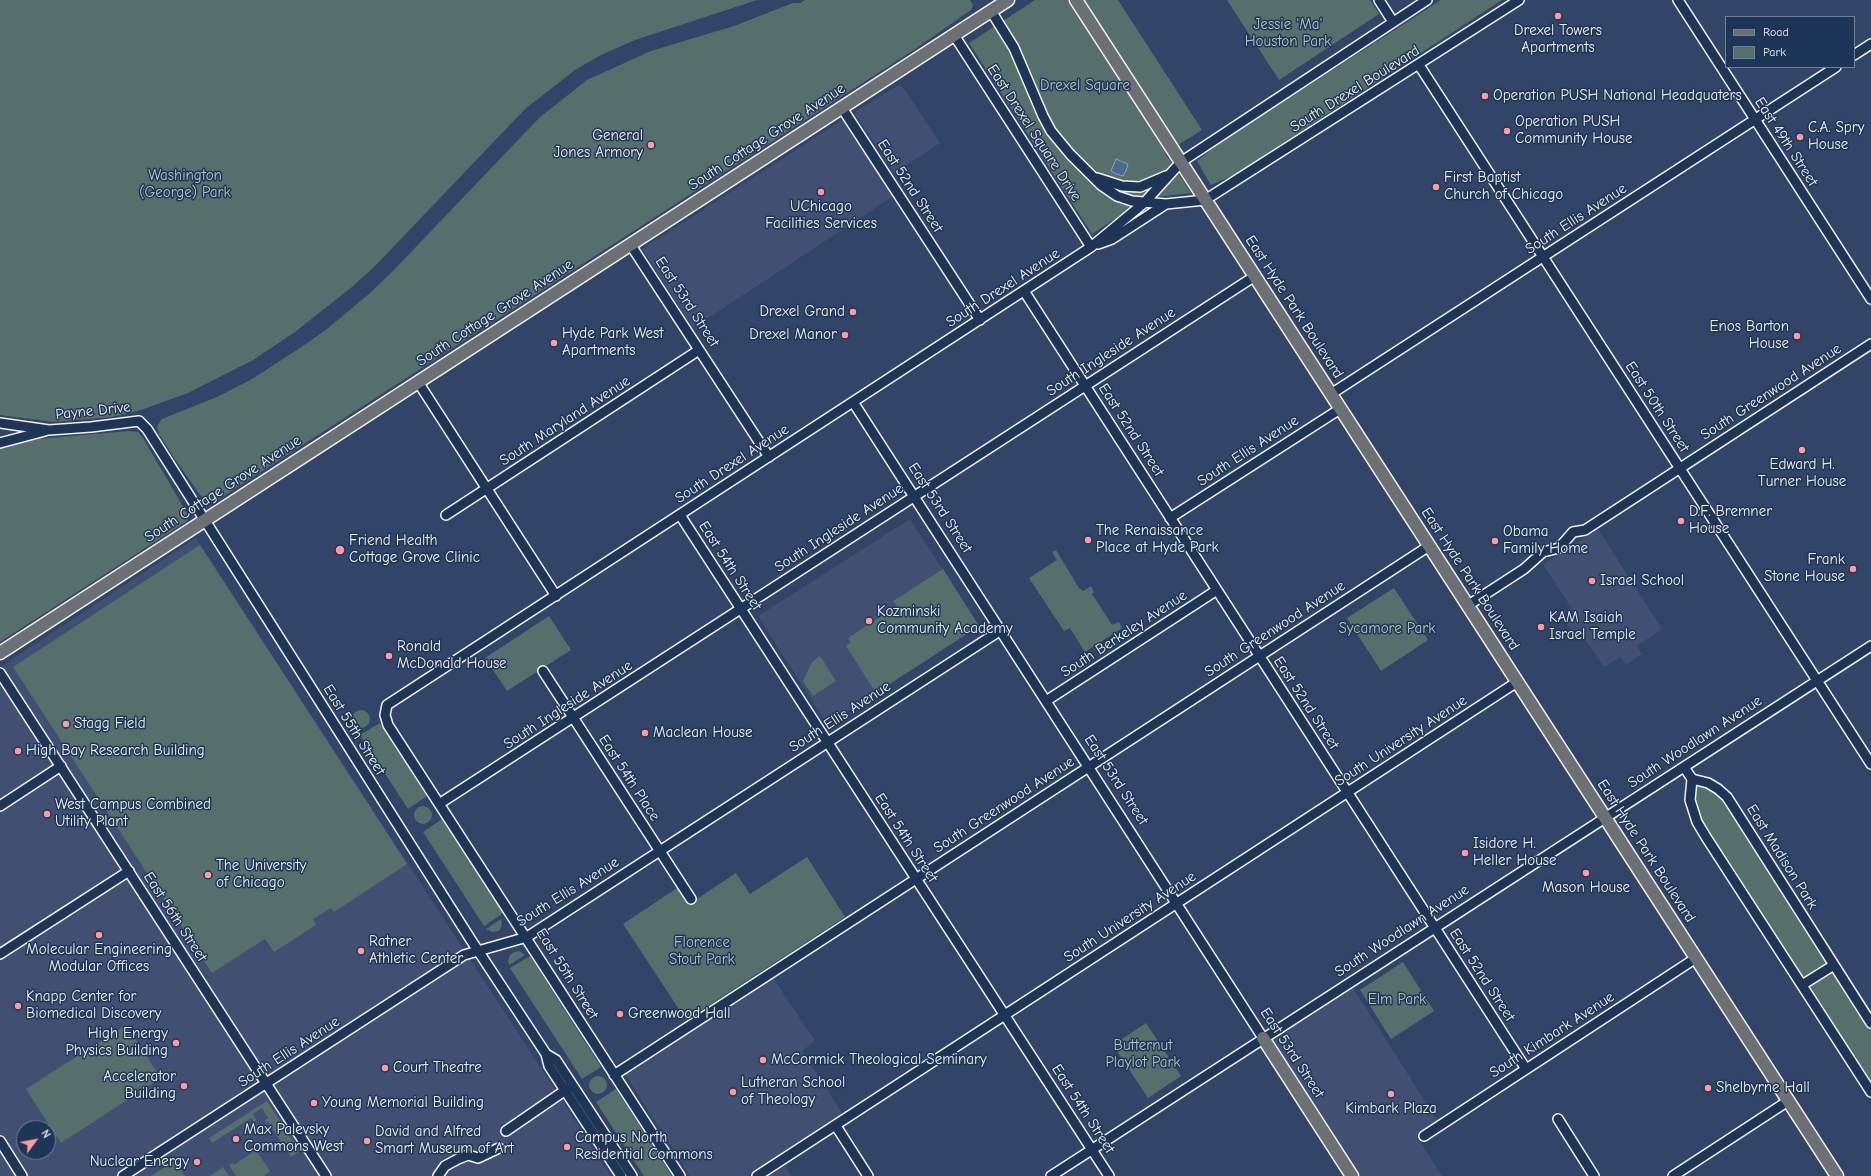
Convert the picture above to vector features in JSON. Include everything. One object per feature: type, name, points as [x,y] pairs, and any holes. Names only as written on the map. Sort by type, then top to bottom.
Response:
[{"type":"main road","name":"South Cottage Grove Avenue","points":[[0,653],[1008,0]]},
{"type":"main road","name":"East Hyde Park Boulevard","points":[[1076,0],[1837,1176]]},
{"type":"main road","name":"East 53rd Street","points":[[1263,1038],[1352,1176]]},
{"type":"street","points":[[1379,0],[1393,22]]},
{"type":"street","points":[[1181,162],[1428,0]]},
{"type":"street","name":"South Drexel Boulevard","points":[[1205,200],[1519,0]]},
{"type":"street","name":"East 49th Street","points":[[1678,0],[1871,299]]},
{"type":"street","points":[[991,11],[1018,55],[1043,116],[1051,131],[1070,154],[1101,185],[1117,196],[1132,202],[1166,204]]},
{"type":"street","name":"East Drexel Square Drive","points":[[954,35],[1091,247]]},
{"type":"street","points":[[1855,54],[1871,44]]},
{"type":"street","name":"East 50th Street","points":[[1419,65],[1871,764]]},
{"type":"street","name":"South Ellis Avenue","points":[[1331,394],[1834,68]]},
{"type":"street","name":"East 52nd Street","points":[[842,108],[980,320]]},
{"type":"street","name":"South Drexel Avenue","points":[[387,705],[1091,247],[1144,203],[1181,162]]},
{"type":"street","name":"South Drexel Avenue","points":[[1092,175],[1104,181],[1122,186],[1140,187],[1167,176]]},
{"type":"street","name":"South Drexel Avenue","points":[[1091,247],[1112,239],[1166,204],[1205,200]]},
{"type":"street","name":"East 53rd Street","points":[[630,244],[768,457]]},
{"type":"street","name":"South Ingleside Avenue","points":[[440,804],[1255,276]]},
{"type":"street","name":"East 52nd Street","points":[[1024,291],[1526,1069]]},
{"type":"street","name":"South Greenwood Avenue","points":[[1467,606],[1524,569],[1543,552],[1559,548],[1573,532],[1585,530],[1871,344]]},
{"type":"street","name":"South Maryland Avenue","points":[[446,515],[699,350]]},
{"type":"street","points":[[418,382],[556,596]]},
{"type":"street","name":"East 53rd Street","points":[[852,402],[1001,630],[1263,1038]]},
{"type":"street","name":"South Ellis Avenue","points":[[1170,518],[1340,409]]},
{"type":"street","name":"East 55th Street","points":[[139,421],[155,440],[204,521],[478,951],[546,1054],[549,1066],[569,1088],[632,1176]]},
{"type":"street","name":"Payne Drive","points":[[0,443],[49,430],[139,421]]},
{"type":"street","name":"Payne Drive","points":[[0,423],[49,430]]},
{"type":"street","name":"East 54th Street","points":[[680,515],[742,608],[1109,1176]]},
{"type":"street","name":"South Greenwood Avenue","points":[[614,1075],[1429,546]]},
{"type":"street","name":"South Berkeley Avenue","points":[[1046,701],[1217,590]]},
{"type":"street","name":"South Ellis Avenue","points":[[123,1176],[464,955],[526,937],[1001,630]]},
{"type":"street","name":"South Woodlawn Avenue","points":[[1051,1176],[1604,817],[1871,646]]},
{"type":"street","name":"East 54th Place","points":[[543,671],[690,899]]},
{"type":"street","name":"East 56th Street","points":[[0,672],[326,1176]]},
{"type":"street","name":"South University Avenue","points":[[757,1176],[1517,682]]},
{"type":"street","name":"East 55th Street","points":[[387,705],[385,715],[387,723],[680,1176]]},
{"type":"street","points":[[0,806],[61,766]]},
{"type":"street","points":[[1684,766],[1692,779],[1690,800],[1697,822],[1871,1092]]},
{"type":"street","name":"East Madison Park","points":[[1692,779],[1708,783],[1727,797],[1871,1023]]},
{"type":"street","points":[[0,954],[129,871]]},
{"type":"street","name":"South Kimbark Avenue","points":[[1424,1136],[1696,958]]},
{"type":"street","points":[[1802,985],[1834,965]]},
{"type":"street","points":[[506,1131],[569,1088]]},
{"type":"street","name":"East 55th Street","points":[[569,1088],[621,1176]]},
{"type":"street","points":[[1673,1176],[1788,1101]]},
{"type":"street","points":[[1558,1119],[1594,1176]]},
{"type":"street","points":[[836,1126],[868,1176]]},
{"type":"street","points":[[0,1141],[22,1176]]},
{"type":"street","points":[[438,1176],[445,1166],[458,1159],[468,1155],[478,1158],[499,1148]]},
{"type":"shaded area","points":[[901,84],[940,143],[894,173],[854,112]]},
{"type":"shaded area","points":[[844,119],[895,195],[693,328],[642,249]]},
{"type":"shaded area","points":[[1116,159],[1128,164],[1123,176],[1111,171]]},
{"type":"shaded area","name":"Kozminski Community Academy","points":[[910,519],[979,626],[827,724],[758,616]]},
{"type":"shaded area","name":"Israel School","points":[[1598,529],[1662,629],[1637,646],[1642,654],[1626,665],[1620,657],[1604,667],[1578,629],[1572,632],[1565,621],[1574,612],[1543,564]]},
{"type":"shaded area","name":"The University of Chicago","points":[[196,538],[611,1176],[0,1176],[0,667]]},
{"type":"shaded area","name":"Lutheran School of Theology","points":[[771,975],[815,1041],[802,1051],[842,1113],[747,1176],[690,1176],[623,1071]]},
{"type":"shaded area","name":"Kimbark Plaza","points":[[1353,988],[1439,1123],[1417,1137],[1442,1176],[1349,1176],[1265,1046]]},
{"type":"shaded area","points":[[785,1166],[791,1176],[769,1176]]},
{"type":"green space","name":"Washington (George) Park","points":[[0,0],[757,0],[635,40],[601,55],[575,70],[525,109],[377,264],[352,287],[295,332],[253,360],[188,393],[141,410],[112,417],[54,422],[0,415]]},
{"type":"green space","points":[[805,0],[970,0],[973,5],[971,10],[912,51],[213,503],[206,503],[159,434],[157,426],[162,419],[217,397],[252,379],[327,329],[370,293],[392,272],[539,118],[587,80],[651,51],[734,26],[793,3],[800,3]]},
{"type":"green space","name":"Drexel Square","points":[[1035,0],[1118,0],[1202,130],[1165,153],[1191,193],[1147,198],[1092,234],[969,43]]},
{"type":"green space","name":"Jessie 'Ma' Houston Park","points":[[1227,0],[1370,0],[1379,14],[1279,80]]},
{"type":"green space","points":[[1441,0],[1502,0],[1234,175],[1211,185],[1197,161],[1218,144]]},
{"type":"green space","points":[[129,431],[138,432],[143,438],[188,515],[187,521],[0,642],[0,449],[38,439]]},
{"type":"green space","points":[[200,545],[407,864],[334,912],[331,908],[313,919],[316,925],[274,952],[265,939],[212,973],[13,667]]},
{"type":"green space","points":[[1056,550],[1079,588],[1083,591],[1091,586],[1094,592],[1092,594],[1112,625],[1119,622],[1122,628],[1085,652],[1070,628],[1064,631],[1029,578],[1057,560],[1052,552]]},
{"type":"green space","points":[[943,569],[979,626],[876,693],[846,646],[851,642],[848,638],[897,606],[893,601]]},
{"type":"green space","name":"Sycamore Park","points":[[1394,588],[1428,640],[1381,671],[1347,618]]},
{"type":"green space","points":[[549,616],[571,650],[507,691],[485,658]]},
{"type":"green space","points":[[820,656],[836,681],[813,696],[803,681],[812,662]]},
{"type":"green space","points":[[357,710],[365,710],[370,715],[368,726],[365,728],[357,728],[352,723],[352,715]]},
{"type":"green space","points":[[380,723],[427,796],[408,809],[360,735]]},
{"type":"green space","points":[[1698,783],[1714,790],[1724,801],[1871,1029],[1871,1087],[1700,819],[1696,810],[1693,793],[1696,784]]},
{"type":"green space","points":[[423,806],[430,808],[432,815],[430,822],[423,824],[416,822],[414,815],[416,808]]},
{"type":"green space","points":[[442,819],[503,913],[484,926],[423,832]]},
{"type":"green space","name":"Florence Stout Park","points":[[807,857],[845,917],[686,1020],[623,924],[677,888],[688,905],[736,873],[750,894]]},
{"type":"green space","points":[[501,919],[502,925],[499,931],[492,932],[486,929]]},
{"type":"green space","points":[[519,951],[525,955],[509,965],[508,961],[510,955]]},
{"type":"green space","points":[[530,956],[601,1067],[582,1079],[510,968]]},
{"type":"green space","name":"Elm Park","points":[[1403,962],[1434,1011],[1391,1039],[1360,990]]},
{"type":"green space","name":"Butternut Playlot Park","points":[[1146,1023],[1181,1076],[1148,1098],[1113,1045]]},
{"type":"green space","points":[[126,1025],[161,1078],[61,1143],[56,1135],[56,1120],[46,1120],[26,1089]]},
{"type":"green space","points":[[594,1076],[602,1076],[607,1081],[605,1092],[602,1094],[594,1094],[589,1089],[589,1081]]},
{"type":"green space","points":[[616,1089],[672,1176],[644,1176],[596,1102]]},
{"type":"green space","points":[[267,1101],[299,1150],[296,1154],[291,1157],[268,1122],[266,1123],[265,1120],[268,1118],[262,1108],[253,1114],[256,1120],[254,1122],[251,1118],[212,1143],[209,1138]]},
{"type":"green space","points":[[256,1150],[270,1171],[264,1176],[236,1176],[229,1165],[232,1163],[234,1165]]},
{"type":"green space","points":[[175,1160],[185,1176],[151,1176]]},
{"type":"green space","points":[[223,1167],[229,1176],[210,1176]]},
{"type":"place","name":"Drexel Towers Apartments","points":[[1558,16]]},
{"type":"place","name":"Operation PUSH National Headquaters","points":[[1485,96]]},
{"type":"place","name":"Operation PUSH Community House","points":[[1507,131]]},
{"type":"place","name":"C.A. Spry House","points":[[1800,137]]},
{"type":"place","name":"General Jones Armory","points":[[651,145]]},
{"type":"place","name":"First Baptist Church of Chicago","points":[[1436,187]]},
{"type":"place","name":"UChicago Facilities Services","points":[[821,192]]},
{"type":"place","name":"Drexel Grand","points":[[853,312]]},
{"type":"place","name":"Drexel Manor","points":[[845,335]]},
{"type":"place","name":"Enos Barton House","points":[[1797,336]]},
{"type":"place","name":"Hyde Park West Apartments","points":[[554,343]]},
{"type":"place","name":"Edward H. Turner House","points":[[1802,450]]},
{"type":"place","name":"D.F. Bremner House","points":[[1681,521]]},
{"type":"place","name":"The Renaissance Place at Hyde Park","points":[[1088,540]]},
{"type":"place","name":"Obama Family Home","points":[[1495,541]]},
{"type":"place","name":"Friend Health Cottage Grove Clinic","points":[[340,550]]},
{"type":"place","name":"Frank Stone House","points":[[1853,569]]},
{"type":"place","name":"Israel School","points":[[1592,581]]},
{"type":"place","name":"Kozminski Community Academy","points":[[869,621]]},
{"type":"place","name":"KAM Isaiah Israel Temple","points":[[1541,627]]},
{"type":"place","name":"Ronald McDonald House","points":[[389,656]]},
{"type":"place","name":"Stagg Field","points":[[66,724]]},
{"type":"place","name":"Maclean House","points":[[645,733]]},
{"type":"place","name":"High Bay Research Building","points":[[18,751]]},
{"type":"place","name":"West Campus Combined Utility Plant","points":[[47,814]]},
{"type":"place","name":"Isidore H. Heller House","points":[[1465,853]]},
{"type":"place","name":"Mason House","points":[[1586,873]]},
{"type":"place","name":"The University of Chicago","points":[[208,875]]},
{"type":"place","name":"Molecular Engineering Modular Offices","points":[[99,935]]},
{"type":"place","name":"Ratner Athletic Center","points":[[361,951]]},
{"type":"place","name":"Knapp Center for Biomedical Discovery","points":[[18,1006]]},
{"type":"place","name":"Greenwood Hall","points":[[620,1014]]},
{"type":"place","name":"High Energy Physics Building","points":[[176,1043]]},
{"type":"place","name":"McCormick Theological Seminary","points":[[763,1060]]},
{"type":"place","name":"Court Theatre","points":[[385,1068]]},
{"type":"place","name":"Accelerator Building","points":[[184,1086]]},
{"type":"place","name":"Shelbyrne Hall","points":[[1708,1088]]},
{"type":"place","name":"Lutheran School of Theology","points":[[733,1092]]},
{"type":"place","name":"Kimbark Plaza","points":[[1391,1094]]},
{"type":"place","name":"Young Memorial Building","points":[[314,1103]]},
{"type":"place","name":"Max Palevsky Commons West","points":[[236,1139]]},
{"type":"place","name":"David and Alfred Smart Museum of Art","points":[[367,1141]]},
{"type":"place","name":"Campus North Residential Commons","points":[[567,1147]]},
{"type":"place","name":"Nuclear Energy","points":[[197,1162]]}]
